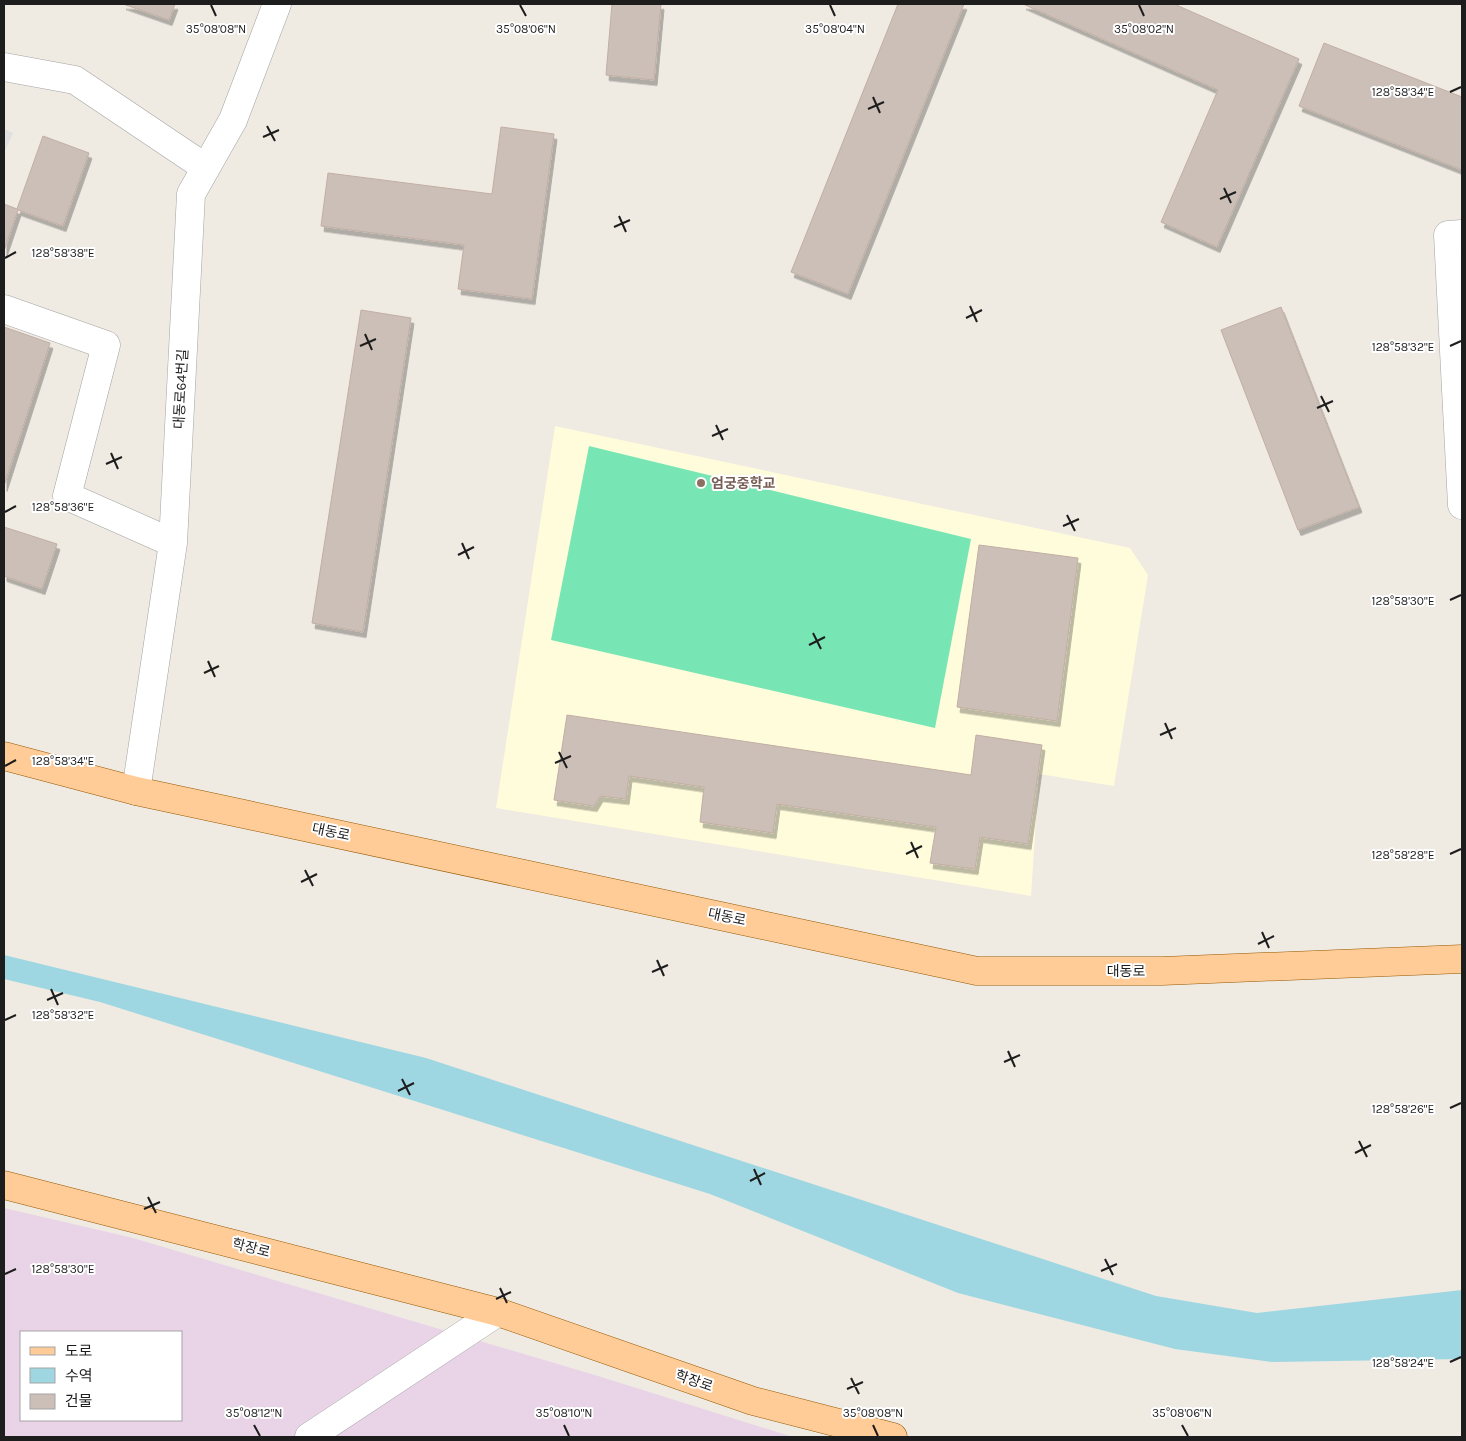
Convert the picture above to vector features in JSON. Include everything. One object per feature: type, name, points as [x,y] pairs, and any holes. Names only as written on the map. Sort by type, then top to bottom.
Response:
[{"type":"main road","name":"대동로","points":[[4,756],[136,791],[977,971],[1162,971],[1462,959]]},
{"type":"main road","name":"학장로","points":[[4,1184],[498,1312],[753,1401],[893,1437]]},
{"type":"street","name":"대동로64번길","points":[[136,791],[173,543],[192,194],[233,120],[277,4]]},
{"type":"street","points":[[4,67],[75,80],[206,168]]},
{"type":"street","points":[[1462,234],[1448,235],[1462,505]]},
{"type":"street","points":[[4,309],[106,345],[67,496],[173,543]]},
{"type":"street","points":[[309,1437],[498,1312]]},
{"type":"shaded area","points":[[4,129],[13,133],[4,153]]},
{"type":"shaded area","name":"엄궁중학교","points":[[555,426],[1130,548],[1148,575],[1114,786],[1039,774],[1031,896],[496,808]]},
{"type":"shaded area","points":[[4,1208],[133,1238],[598,1376],[793,1437],[4,1437]]},
{"type":"green space","points":[[589,446],[971,539],[935,728],[551,640]]},
{"type":"water","points":[[4,955],[426,1058],[1156,1296],[1257,1313],[1462,1290],[1462,1359],[1272,1362],[1175,1349],[958,1293],[710,1194],[100,1002],[4,979]]},
{"type":"building","points":[[123,4],[175,4],[169,20]]},
{"type":"building","points":[[612,4],[661,4],[654,80],[606,75]]},
{"type":"building","points":[[898,4],[964,4],[848,294],[791,272]]},
{"type":"building","points":[[1023,4],[1174,4],[1299,59],[1217,247],[1161,222],[1218,90]]},
{"type":"building","points":[[1324,43],[1462,97],[1462,170],[1299,106]]},
{"type":"building","points":[[501,127],[554,134],[532,299],[458,289],[464,245],[321,226],[328,173],[492,194]]},
{"type":"building","points":[[43,136],[89,153],[63,226],[18,210],[4,251],[4,204],[17,209]]},
{"type":"building","points":[[1281,307],[1359,507],[1298,530],[1221,330]]},
{"type":"building","points":[[361,310],[411,318],[363,632],[312,623]]},
{"type":"building","points":[[4,327],[50,343],[4,486]]},
{"type":"building","points":[[4,527],[57,544],[42,589],[4,576]]},
{"type":"building","points":[[979,545],[1078,558],[1057,721],[957,707]]},
{"type":"building","points":[[567,715],[971,775],[976,735],[1042,745],[1028,844],[980,837],[975,869],[930,863],[936,827],[777,804],[773,833],[700,822],[704,787],[629,776],[626,799],[600,796],[594,806],[554,800]]},
{"type":"place","name":"엄궁중학교","points":[[701,483]]}]
